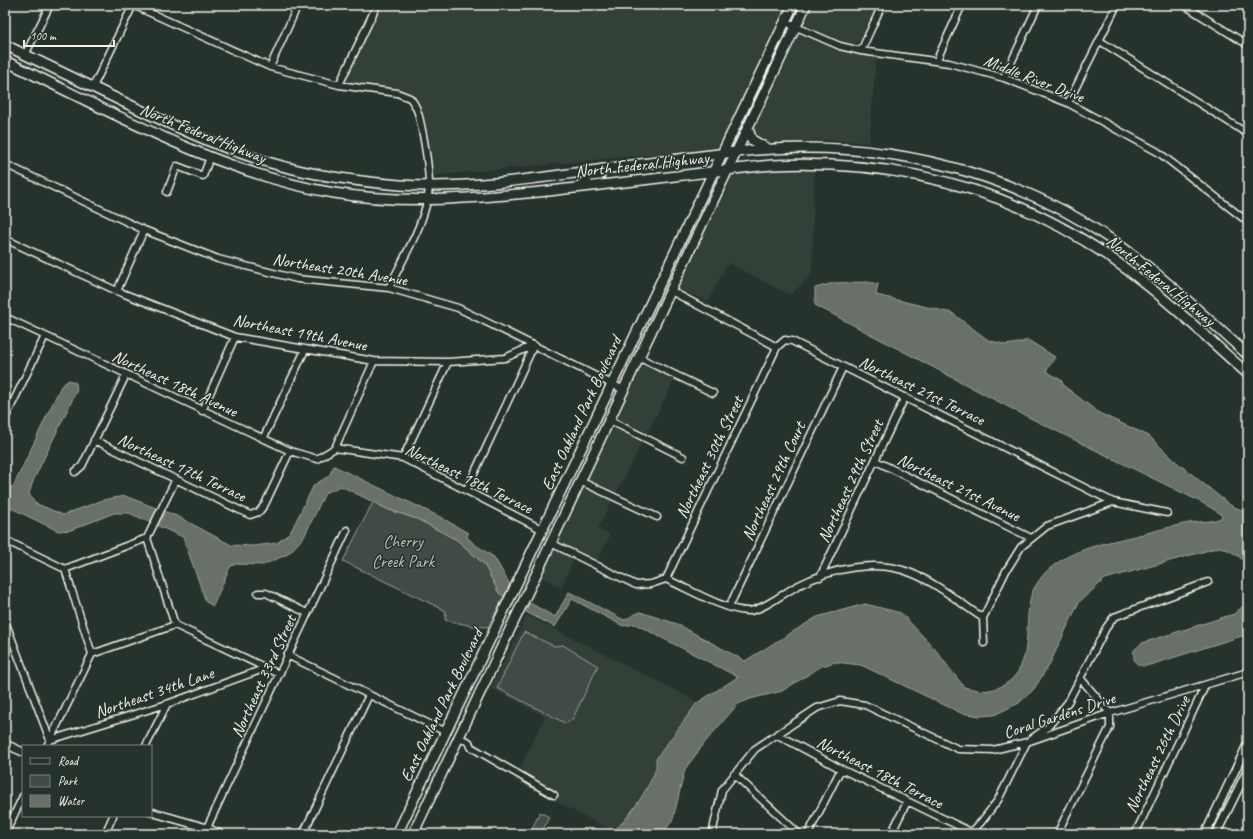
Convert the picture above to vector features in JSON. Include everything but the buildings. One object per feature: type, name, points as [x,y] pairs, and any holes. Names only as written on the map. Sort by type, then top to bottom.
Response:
[{"type":"main road","name":"East Oakland Park Boulevard","points":[[397,834],[793,5]]},
{"type":"main road","name":"East Oakland Park Boulevard","points":[[413,834],[550,543],[640,358],[806,5]]},
{"type":"main road","name":"North Federal Highway","points":[[5,45],[115,98],[234,151],[278,165],[321,175],[378,183],[429,186],[492,183],[770,149],[847,149],[916,158],[973,173],[1028,194],[1076,218],[1136,258],[1248,355]]},
{"type":"main road","name":"North Federal Highway","points":[[5,61],[210,157],[263,176],[335,193],[378,198],[427,200],[479,198],[713,173],[772,165],[818,164],[895,170],[960,184],[1003,199],[1050,220],[1100,249],[1150,287],[1248,374]]},
{"type":"main road","points":[[73,93],[85,92],[93,87]]},
{"type":"main road","points":[[94,103],[98,99],[115,98]]},
{"type":"main road","points":[[748,129],[750,135],[756,143],[770,149]]},
{"type":"main road","points":[[210,157],[225,157],[234,151]]},
{"type":"main road","points":[[895,170],[903,161],[916,158]]},
{"type":"main road","points":[[579,187],[590,176],[610,174],[617,167]]},
{"type":"main road","points":[[561,189],[574,182],[579,172]]},
{"type":"main road","points":[[1100,249],[1108,251],[1121,247]]},
{"type":"main road","points":[[1114,260],[1126,257],[1136,258]]},
{"type":"main road","points":[[666,269],[671,272],[672,288]]},
{"type":"main road","points":[[543,530],[550,543]]},
{"type":"main road","points":[[520,579],[525,582],[528,590]]},
{"type":"main road","points":[[452,719],[454,733],[459,738]]},
{"type":"main road","points":[[446,732],[450,737],[452,751]]},
{"type":"street","points":[[26,55],[50,5]]},
{"type":"street","points":[[93,87],[133,5],[270,67],[339,85],[406,96],[414,102],[420,123],[426,149],[429,186],[427,200],[417,229],[389,288]]},
{"type":"street","points":[[270,67],[297,5]]},
{"type":"street","points":[[339,85],[377,5]]},
{"type":"street","points":[[861,51],[882,5]]},
{"type":"street","points":[[937,61],[938,55],[962,5]]},
{"type":"street","points":[[1004,78],[1038,5]]},
{"type":"street","points":[[1068,103],[1117,5]]},
{"type":"street","points":[[1187,6],[1248,43]]},
{"type":"street","name":"Middle River Drive","points":[[784,22],[840,46],[861,51],[937,61],[1004,78],[1068,103],[1158,152],[1248,222]]},
{"type":"street","points":[[1100,41],[1248,134]]},
{"type":"street","points":[[167,192],[177,166],[203,176],[210,157]]},
{"type":"street","name":"Northeast 20th Avenue","points":[[5,164],[144,230],[218,259],[297,279],[389,288],[458,308],[624,390]]},
{"type":"street","points":[[117,291],[144,230]]},
{"type":"street","name":"Northeast 19th Avenue","points":[[5,239],[117,291],[235,337],[374,361],[448,362],[505,358],[534,345]]},
{"type":"street","points":[[672,288],[777,347]]},
{"type":"street","name":"Northeast 18th Avenue","points":[[5,317],[263,440],[290,451],[317,459],[335,448]]},
{"type":"street","points":[[5,418],[45,336]]},
{"type":"street","points":[[202,411],[235,337]]},
{"type":"street","name":"Northeast 21st Terrace","points":[[777,347],[785,340],[792,341],[1113,502],[1167,513]]},
{"type":"street","points":[[466,491],[534,345]]},
{"type":"street","name":"Northeast 30th Street","points":[[666,579],[777,347]]},
{"type":"street","points":[[263,440],[305,350]]},
{"type":"street","points":[[640,358],[713,393]]},
{"type":"street","points":[[335,448],[374,361]]},
{"type":"street","points":[[403,458],[448,362]]},
{"type":"street","name":"Northeast 29th Court","points":[[729,607],[843,367]]},
{"type":"street","points":[[75,472],[82,466],[126,375]]},
{"type":"street","name":"Northeast 29th Street","points":[[820,577],[905,397]]},
{"type":"street","points":[[609,420],[683,457]]},
{"type":"street","name":"Northeast 17th Terrace","points":[[94,440],[250,515],[259,512],[265,504],[290,451]]},
{"type":"street","name":"Northeast 18th Terrace","points":[[335,448],[403,458],[543,530]]},
{"type":"street","name":"Northeast 21st Avenue","points":[[876,461],[1030,538]]},
{"type":"street","points":[[5,540],[65,569],[147,538],[176,480]]},
{"type":"street","points":[[580,481],[657,517]]},
{"type":"street","points":[[984,643],[983,618],[1006,571],[1021,547],[1030,538],[1047,526],[1113,502]]},
{"type":"street","name":"Northeast 33rd Street","points":[[206,831],[347,530]]},
{"type":"street","points":[[147,538],[175,625]]},
{"type":"street","points":[[550,543],[636,585],[650,584],[666,579],[729,607],[749,611],[798,586],[837,571],[886,566],[911,572],[983,618]]},
{"type":"street","points":[[49,743],[92,654],[65,569]]},
{"type":"street","points":[[970,833],[982,821],[998,800],[1027,742],[1055,720],[1068,702],[1106,628],[1114,617],[1208,582]]},
{"type":"street","points":[[258,593],[266,593],[308,613]]},
{"type":"street","points":[[5,624],[49,743]]},
{"type":"street","points":[[92,654],[175,625],[279,674]]},
{"type":"street","points":[[288,655],[446,732]]},
{"type":"street","name":"Northeast 34th Lane","points":[[49,743],[167,704],[266,668]]},
{"type":"street","name":"Coral Gardens Drive","points":[[712,834],[722,790],[755,749],[817,708],[840,701],[865,705],[958,749],[993,750],[1027,742],[1110,713],[1248,672]]},
{"type":"street","points":[[1058,834],[1110,727],[1110,713],[1081,679]]},
{"type":"street","name":"Northeast 26th Drive","points":[[1135,834],[1204,686]]},
{"type":"street","points":[[303,834],[369,695]]},
{"type":"street","points":[[146,745],[167,704]]},
{"type":"street","name":"Northeast 18th Terrace","points":[[778,735],[970,833]]},
{"type":"street","points":[[459,738],[469,742],[471,747],[521,774],[554,795]]},
{"type":"street","points":[[5,744],[22,752]]},
{"type":"street","points":[[1205,834],[1248,744]]},
{"type":"street","points":[[808,834],[842,769]]},
{"type":"street","points":[[1216,834],[1248,769]]},
{"type":"street","points":[[734,774],[799,834]]},
{"type":"street","points":[[5,834],[22,798]]},
{"type":"street","points":[[891,834],[907,802]]},
{"type":"street","points":[[152,812],[206,831],[220,834]]},
{"type":"street","points":[[104,834],[112,817]]},
{"type":"shaded area","points":[[377,5],[791,5],[720,148],[428,176],[422,130],[414,96],[339,85]]},
{"type":"shaded area","points":[[813,5],[879,5],[864,37],[855,44],[831,39],[804,24]]},
{"type":"shaded area","points":[[800,33],[845,50],[876,57],[869,143],[830,140],[767,143],[757,140],[753,129]]},
{"type":"shaded area","points":[[814,166],[812,275],[790,295],[728,263],[708,301],[677,289],[731,173]]},
{"type":"shaded area","points":[[641,363],[675,379],[598,528],[610,535],[594,568],[574,559],[561,588],[541,577]]},
{"type":"shaded area","points":[[527,615],[677,691],[697,703],[656,758],[656,770],[631,812],[613,831],[514,780],[545,716],[491,688]]},
{"type":"green space","name":"Cherry Creek Park","points":[[373,502],[389,510],[417,519],[457,540],[484,564],[499,593],[504,596],[488,627],[473,626],[445,620],[446,611],[343,561]]},
{"type":"green space","points":[[524,632],[554,646],[563,645],[598,666],[572,720],[565,723],[497,688]]},
{"type":"green space","points":[[540,812],[549,817],[541,834],[531,831]]},
{"type":"water","points":[[867,282],[878,284],[876,295],[952,313],[988,340],[1006,345],[1028,340],[1055,357],[1046,371],[1061,380],[1064,386],[1099,413],[1149,436],[1174,460],[1230,505],[1248,513],[1248,566],[1236,554],[1220,547],[1105,579],[1079,602],[1050,663],[1034,689],[1019,703],[994,715],[980,716],[961,713],[861,665],[835,662],[822,666],[782,691],[750,699],[738,704],[706,741],[685,769],[673,819],[663,834],[608,834],[622,823],[635,806],[656,770],[656,759],[697,703],[738,677],[635,624],[623,626],[572,599],[555,627],[526,612],[530,603],[555,617],[569,592],[624,620],[640,612],[677,624],[745,661],[817,617],[865,604],[901,613],[934,648],[964,687],[989,690],[1004,685],[1014,677],[1020,668],[1026,645],[1029,607],[1032,593],[1043,575],[1055,565],[1077,552],[1102,544],[1193,522],[1211,521],[1222,517],[1220,513],[1199,501],[1018,412],[815,305],[815,288],[834,283]]},
{"type":"water","points":[[69,380],[76,383],[77,390],[33,481],[29,494],[35,503],[63,515],[103,500],[125,496],[179,517],[231,545],[254,546],[277,543],[290,533],[314,485],[329,476],[334,466],[440,517],[468,533],[467,537],[474,544],[494,557],[510,585],[504,596],[499,593],[484,564],[457,540],[417,519],[387,509],[341,486],[325,493],[304,537],[288,554],[263,565],[235,564],[230,567],[213,606],[206,602],[183,537],[129,513],[114,513],[71,530],[58,531],[5,505],[5,487],[13,487],[61,386]]},
{"type":"water","points":[[1248,602],[1248,634],[1146,666],[1139,665],[1135,661],[1134,650],[1142,643],[1234,614]]}]
